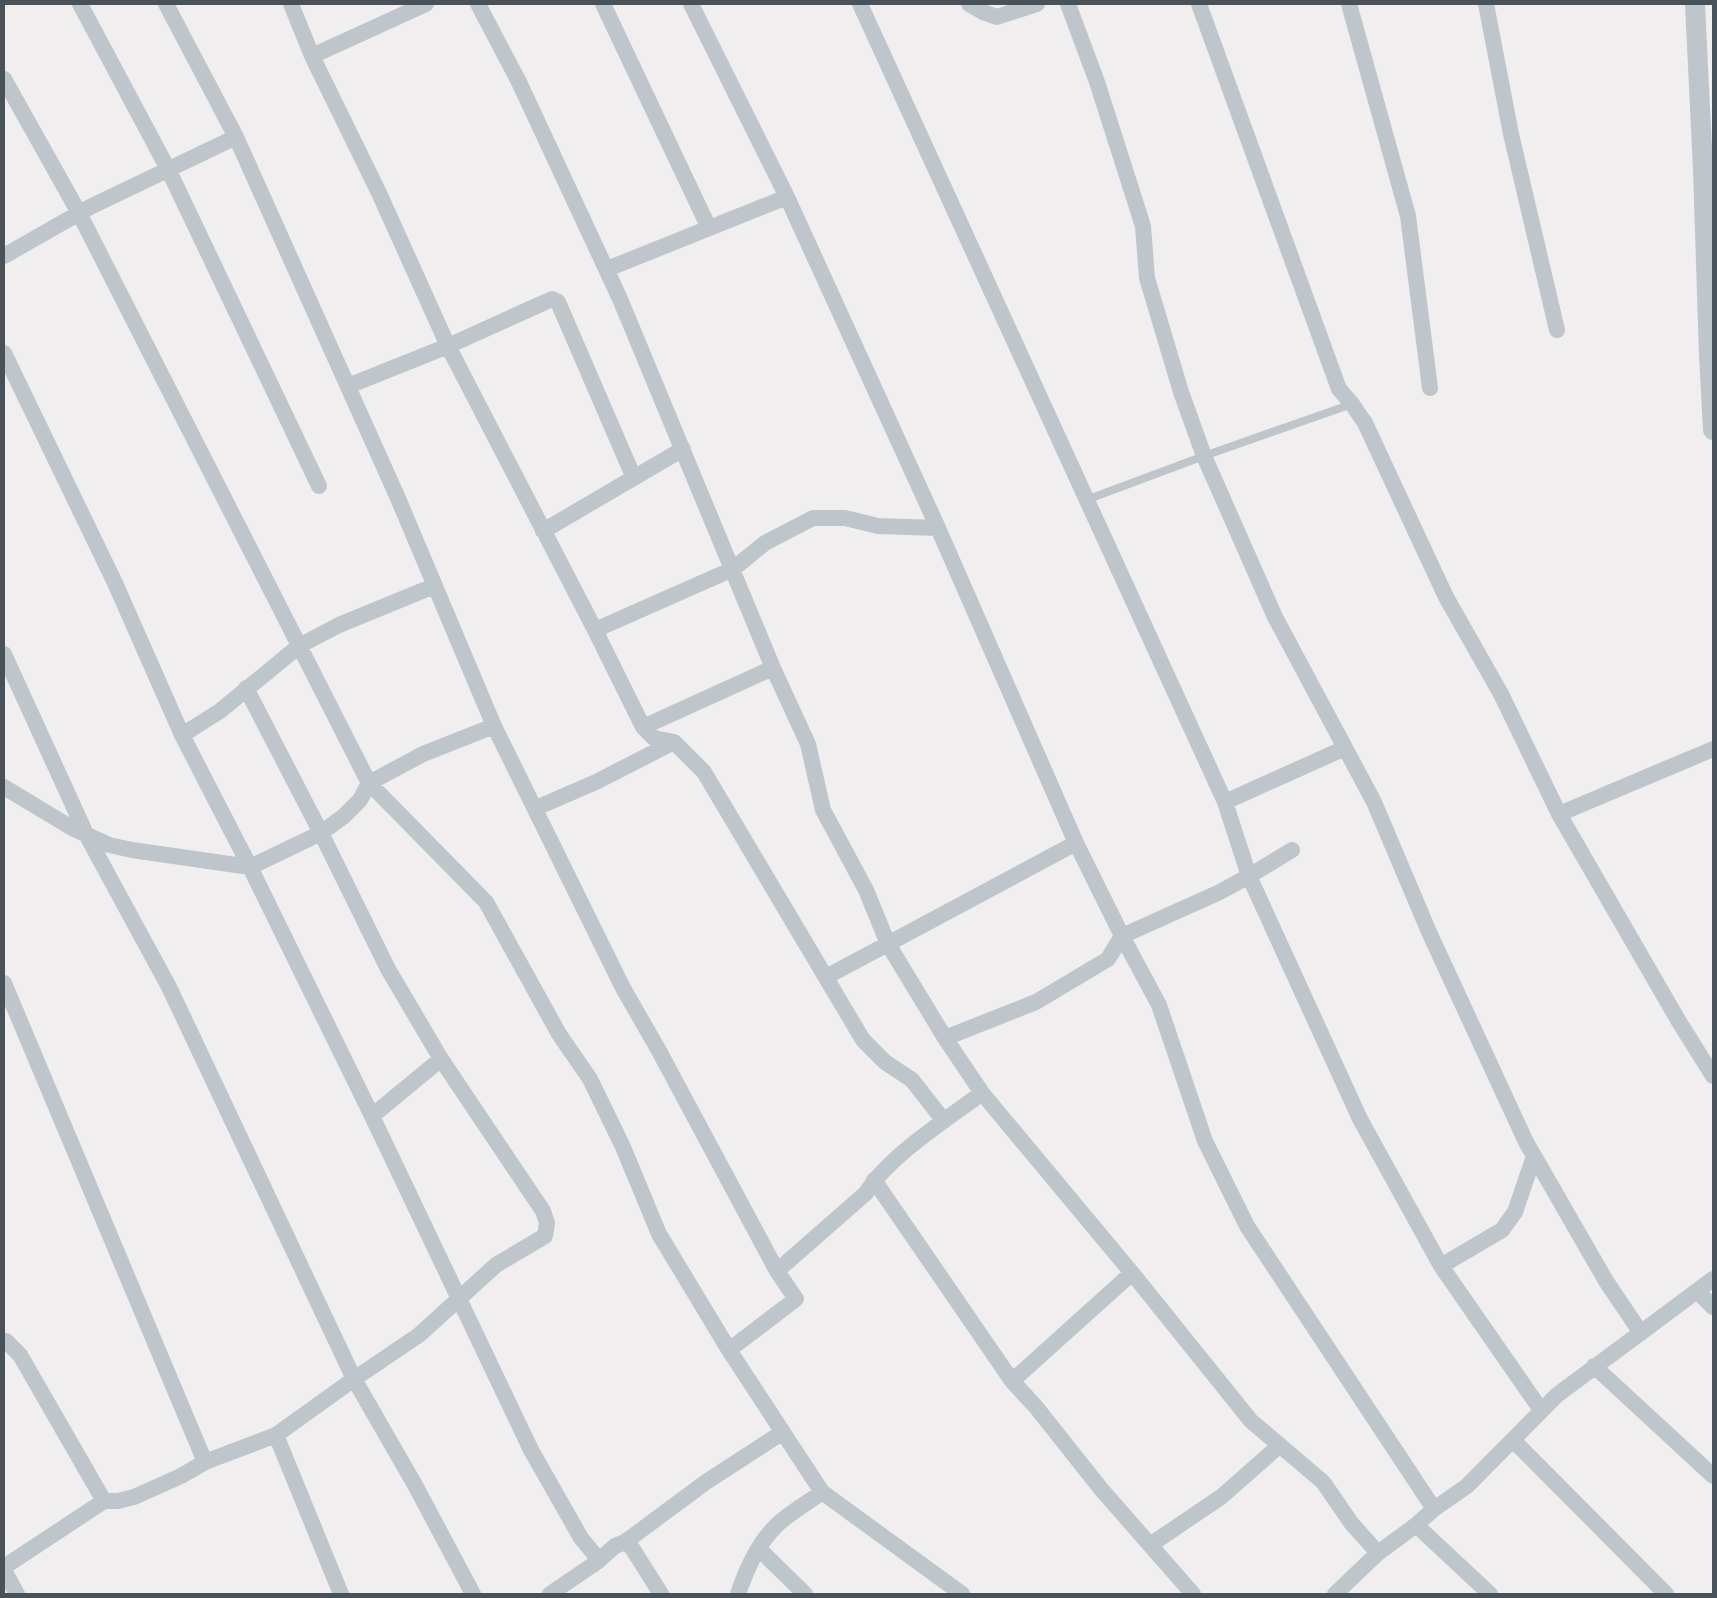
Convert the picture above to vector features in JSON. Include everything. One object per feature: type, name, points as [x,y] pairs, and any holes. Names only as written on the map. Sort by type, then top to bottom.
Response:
[{"type":"street","points":[[80,4],[169,171],[319,486]]},
{"type":"street","points":[[166,4],[236,138],[398,496],[494,726],[623,988],[658,1049],[777,1272],[796,1299],[729,1350]]},
{"type":"street","points":[[290,4],[312,56],[379,193],[448,346],[643,727],[654,738],[674,742],[704,772],[863,1040],[885,1062],[912,1080],[944,1121]]},
{"type":"street","points":[[312,56],[426,4]]},
{"type":"street","points":[[478,4],[518,82],[607,269],[733,569],[772,668],[808,744],[823,810],[866,890],[888,944],[945,1038],[982,1093],[1132,1273],[1251,1421],[1323,1482],[1352,1524],[1378,1553]]},
{"type":"street","points":[[603,4],[709,228]]},
{"type":"street","points":[[691,4],[787,197],[938,528],[1076,843],[1159,1005],[1205,1141],[1247,1226],[1434,1509]]},
{"type":"street","points":[[860,4],[1224,802],[1250,876],[1360,1119],[1441,1266],[1541,1410]]},
{"type":"street","points":[[969,4],[983,12],[998,17],[1038,4]]},
{"type":"street","points":[[1068,4],[1097,82],[1143,226],[1147,278],[1181,392],[1204,456],[1275,618],[1374,802],[1433,941],[1526,1142],[1606,1281],[1641,1334]]},
{"type":"street","points":[[1199,4],[1339,389],[1365,423],[1446,597],[1501,694],[1559,814],[1678,1020],[1713,1076]]},
{"type":"street","points":[[1349,4],[1408,216],[1430,388]]},
{"type":"street","points":[[1486,4],[1510,134],[1557,330]]},
{"type":"street","points":[[1695,4],[1708,168],[1713,430]]},
{"type":"street","points":[[4,79],[79,213],[298,646],[370,783],[486,902],[559,1034],[590,1079],[623,1147],[659,1234],[729,1350],[822,1492],[962,1594]]},
{"type":"street","points":[[4,256],[79,213],[236,138]]},
{"type":"street","points":[[607,269],[787,197]]},
{"type":"street","points":[[348,386],[448,346],[552,299],[558,302],[634,478]]},
{"type":"street","points":[[4,353],[115,584],[182,735],[250,866],[460,1298],[531,1450],[581,1538],[595,1555],[597,1562]]},
{"type":"street","points":[[543,531],[683,449]]},
{"type":"street","points":[[595,630],[733,569],[765,543],[813,518],[845,518],[878,526],[938,528]]},
{"type":"street","points":[[182,735],[220,711],[298,646],[339,625],[434,586]]},
{"type":"street","points":[[4,654],[87,836],[169,987],[354,1379],[415,1485],[473,1594]]},
{"type":"street","points":[[643,727],[772,668]]},
{"type":"street","points":[[18,1594],[4,1569],[104,1501],[118,1501],[134,1497],[180,1476],[205,1462],[276,1435],[419,1335],[496,1265],[545,1236],[547,1223],[543,1211],[441,1059],[388,969],[321,833],[246,688]]},
{"type":"street","points":[[4,786],[72,828],[109,845],[132,850],[250,866],[321,833],[355,806],[370,783],[423,754],[494,726]]},
{"type":"street","points":[[536,808],[596,782],[674,742]]},
{"type":"street","points":[[1224,802],[1345,748]]},
{"type":"street","points":[[1559,814],[1713,749]]},
{"type":"street","points":[[826,977],[1076,843]]},
{"type":"street","points":[[945,1038],[1042,998],[1108,958],[1122,936],[1220,892],[1292,850]]},
{"type":"street","points":[[4,984],[205,1462]]},
{"type":"street","points":[[372,1116],[441,1059]]},
{"type":"street","points":[[777,1272],[866,1194],[874,1180],[888,1166],[982,1093]]},
{"type":"street","points":[[1441,1266],[1502,1230],[1515,1212],[1534,1156]]},
{"type":"street","points":[[874,1180],[1012,1381],[1036,1407],[1101,1489],[1193,1594]]},
{"type":"street","points":[[1012,1381],[1132,1273]]},
{"type":"street","points":[[1335,1594],[1378,1553],[1467,1486],[1557,1395],[1594,1366],[1698,1292],[1713,1278]]},
{"type":"street","points":[[1698,1292],[1713,1307]]},
{"type":"street","points":[[4,1341],[20,1355],[104,1501]]},
{"type":"street","points":[[1594,1366],[1713,1476]]},
{"type":"street","points":[[550,1594],[597,1562],[614,1546],[625,1542],[706,1482],[783,1432]]},
{"type":"street","points":[[276,1435],[341,1594]]},
{"type":"street","points":[[1512,1440],[1666,1594]]},
{"type":"street","points":[[1150,1545],[1222,1497],[1280,1445]]},
{"type":"street","points":[[738,1594],[745,1574],[759,1549],[776,1526],[822,1492]]},
{"type":"street","points":[[1416,1525],[1490,1594]]},
{"type":"street","points":[[625,1542],[632,1548],[661,1594]]},
{"type":"street","points":[[759,1549],[805,1594]]},
{"type":"lane","points":[[1086,500],[1352,404]]}]
